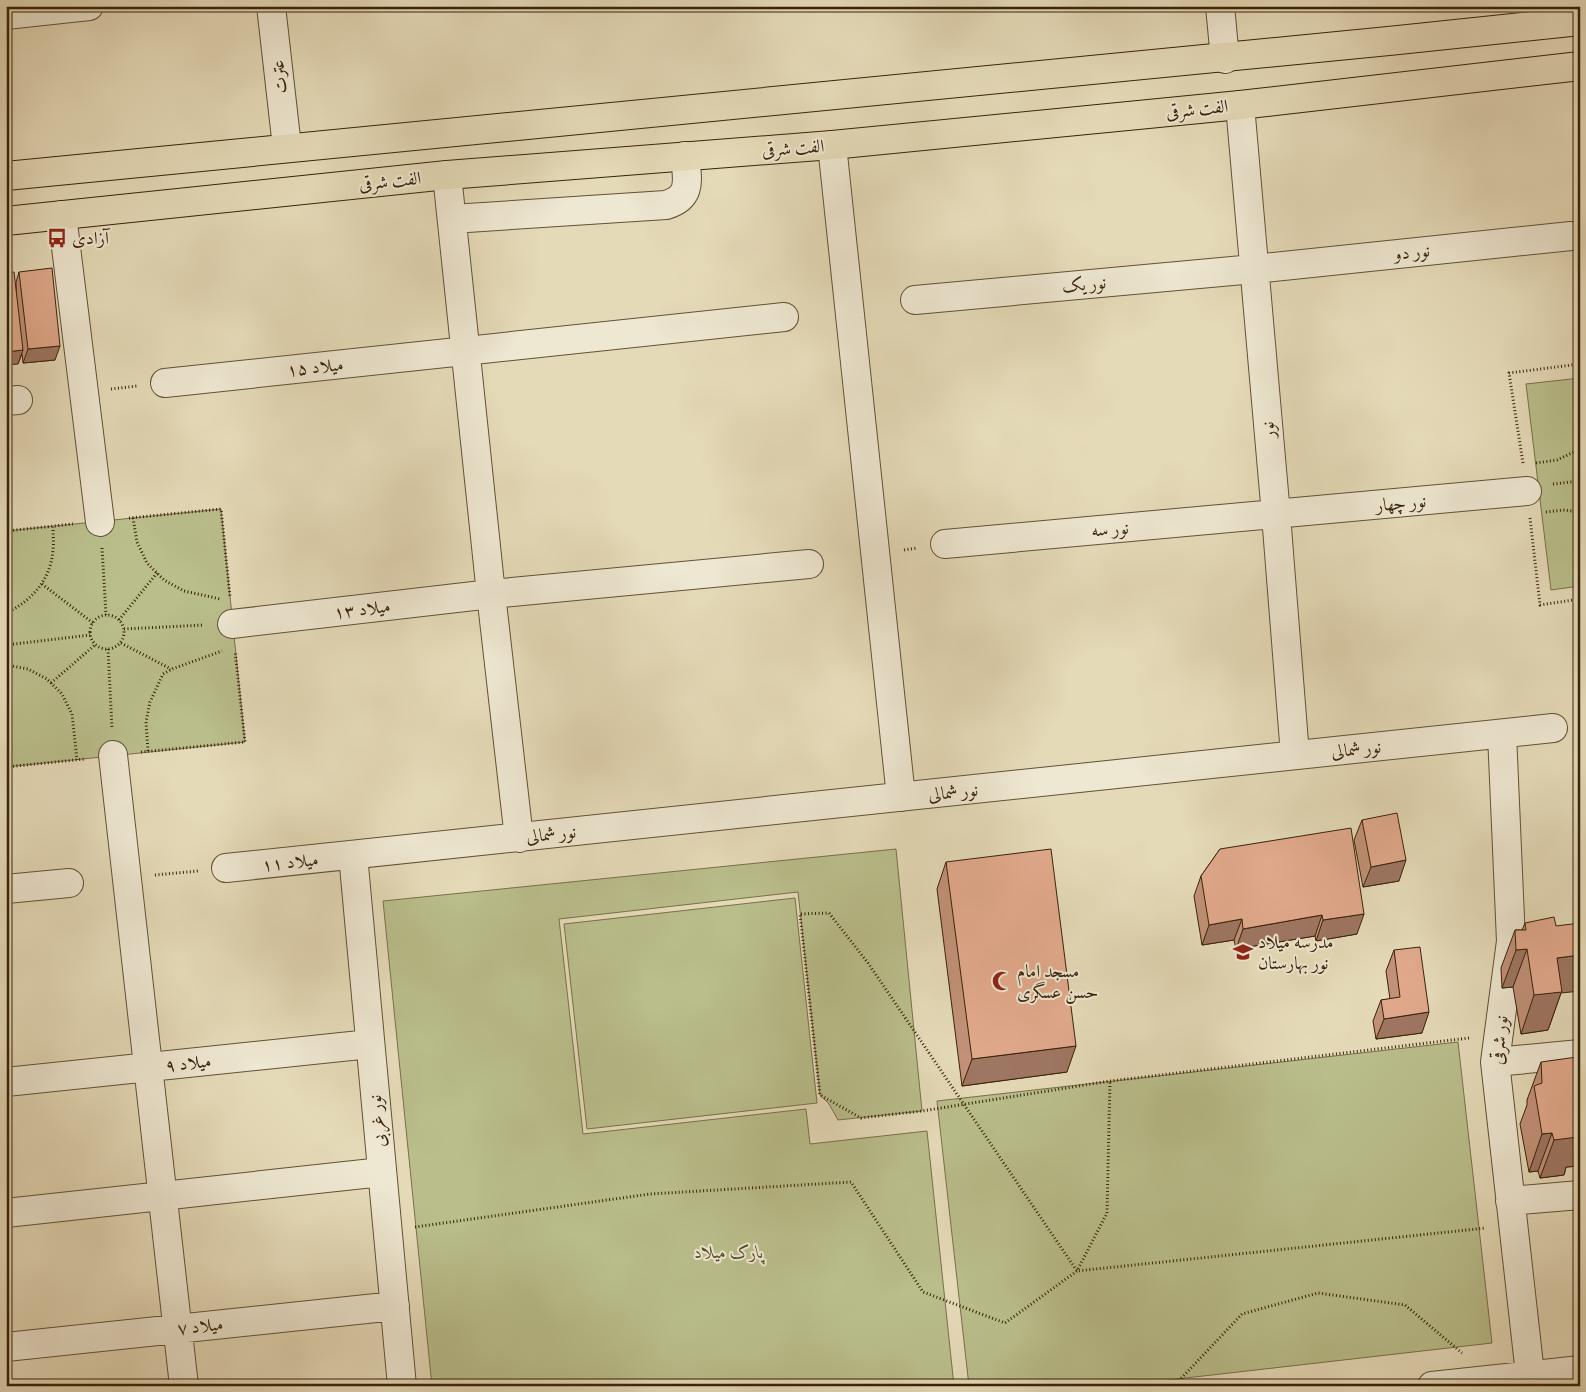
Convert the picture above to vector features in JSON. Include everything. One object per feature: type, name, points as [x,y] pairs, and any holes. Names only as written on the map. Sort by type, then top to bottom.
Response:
[{"type":"main road","points":[[6,176],[287,147],[1225,59],[1580,22]]},
{"type":"main road","name":"الفت شرقی","points":[[6,221],[447,175],[832,144],[1240,105],[1580,66]]},
{"type":"street","points":[[6,15],[89,6]]},
{"type":"street","name":"عترت","points":[[271,6],[287,147]]},
{"type":"street","points":[[1220,6],[1225,59]]},
{"type":"street","name":"نور","points":[[1240,105],[1295,755]]},
{"type":"street","points":[[832,144],[901,797]]},
{"type":"street","points":[[452,219],[666,205],[674,202],[686,190],[686,156]]},
{"type":"street","points":[[447,175],[491,594],[520,838]]},
{"type":"street","points":[[62,215],[100,522]]},
{"type":"street","name":"نور دو","points":[[1254,269],[1571,236]]},
{"type":"street","name":"نور یک","points":[[915,300],[1254,269]]},
{"type":"street","name":"میلاد ۱۵","points":[[165,383],[784,317]]},
{"type":"street","name":"نور چهار","points":[[1276,514],[1538,496]]},
{"type":"street","name":"نور سه","points":[[945,544],[1276,514]]},
{"type":"street","name":"میلاد ۱۳","points":[[233,624],[491,594],[809,564]]},
{"type":"street","name":"نور شمالی","points":[[353,855],[1553,728]]},
{"type":"street","name":"نور شرقی","points":[[1502,734],[1521,940],[1494,1062],[1530,1374]]},
{"type":"street","points":[[113,756],[184,1386]]},
{"type":"street","name":"میلاد ۱۱","points":[[226,868],[353,855]]},
{"type":"street","name":"نور غربی","points":[[353,855],[402,1386]]},
{"type":"street","points":[[6,889],[69,883]]},
{"type":"street","name":"میلاد ۹","points":[[6,1082],[370,1044]]},
{"type":"street","points":[[1494,1062],[1580,1054]]},
{"type":"street","points":[[6,1213],[382,1172]]},
{"type":"street","points":[[1510,1201],[1580,1195]]},
{"type":"street","name":"میلاد ۷","points":[[6,1347],[395,1306]]},
{"type":"street","points":[[1432,1386],[1580,1370]]},
{"type":"path","points":[[1536,463],[1557,460],[1580,449]]},
{"type":"path","points":[[1538,496],[1580,481]]},
{"type":"path","points":[[1538,496],[1563,510],[1580,512]]},
{"type":"path","points":[[6,532],[221,509],[245,742],[6,767]]},
{"type":"path","points":[[133,518],[137,542],[147,563],[164,580],[184,591],[208,595],[233,624]]},
{"type":"path","points":[[100,522],[106,615]]},
{"type":"path","points":[[6,612],[20,606],[42,584],[48,573],[53,551],[52,526]]},
{"type":"path","points":[[119,620],[157,573]]},
{"type":"path","points":[[42,584],[93,623]]},
{"type":"path","points":[[1540,605],[1580,599]]},
{"type":"path","points":[[106,615],[114,616],[119,620],[124,629],[124,635],[120,643],[114,648],[108,649],[103,649],[95,644],[90,635],[93,623],[98,618],[106,615]]},
{"type":"path","points":[[124,629],[233,624]]},
{"type":"path","points":[[148,751],[146,722],[150,702],[164,674],[233,624]]},
{"type":"path","points":[[6,645],[90,635]]},
{"type":"path","points":[[120,643],[172,669]]},
{"type":"path","points":[[51,683],[95,644]]},
{"type":"path","points":[[108,649],[113,756]]},
{"type":"path","points":[[6,666],[28,669],[47,679],[62,694],[72,714],[77,760]]},
{"type":"path","points":[[1077,1271],[968,1110],[963,1101],[868,963],[829,913],[800,914],[820,1095],[861,1118],[922,1111],[962,1105],[972,1104],[1110,1081],[1472,1038]]},
{"type":"path","points":[[388,1230],[650,1194],[851,1182],[923,1292],[1006,1323],[1077,1271],[1107,1213],[1110,1081]]},
{"type":"path","points":[[1077,1271],[1487,1228]]},
{"type":"path","points":[[1174,1386],[1242,1314],[1318,1293],[1405,1305],[1493,1379]]},
{"type":"green space","points":[[1580,378],[1580,586],[1551,590],[1526,384]]},
{"type":"green space","points":[[221,509],[245,742],[6,767],[6,531]]},
{"type":"green space","name":"پارک میلاد","points":[[896,849],[922,1111],[838,1120],[829,1104],[820,1095],[798,892],[559,919],[583,1134],[806,1109],[810,1144],[927,1131],[954,1386],[432,1386],[383,901]]},
{"type":"green space","points":[[795,898],[817,1103],[587,1129],[564,924]]},
{"type":"green space","points":[[1458,1042],[1492,1343],[1116,1386],[969,1386],[937,1101]]},
{"type":"building","points":[[52,268],[60,346],[28,349],[19,272]]},
{"type":"building","points":[[14,272],[23,350],[6,352],[6,273]]},
{"type":"building","points":[[1397,813],[1406,860],[1371,867],[1362,820]]},
{"type":"building","points":[[1351,828],[1364,914],[1323,920],[1322,915],[1243,929],[1242,919],[1209,925],[1201,876],[1220,849]]},
{"type":"building","name":"مسجد امام حسن عسگری","points":[[1051,849],[1076,1046],[972,1059],[946,862]]},
{"type":"building","points":[[1554,917],[1556,926],[1580,923],[1580,955],[1557,958],[1562,992],[1534,995],[1527,949],[1516,950],[1515,930],[1526,930],[1525,923]]},
{"type":"building","points":[[1420,947],[1429,1012],[1384,1019],[1381,1000],[1400,997],[1394,950]]},
{"type":"building","points":[[1577,1057],[1578,1089],[1580,1090],[1580,1129],[1578,1130],[1578,1137],[1554,1140],[1552,1133],[1542,1134],[1534,1086],[1542,1083],[1541,1062]]},
{"type":"place","name":"آزادی","points":[[57,238]]},
{"type":"place","name":"مدرسه میلاد نور بهارستان","points":[[1243,952]]},
{"type":"place","name":"مسجد امام حسن عسگری","points":[[1002,981]]}]
